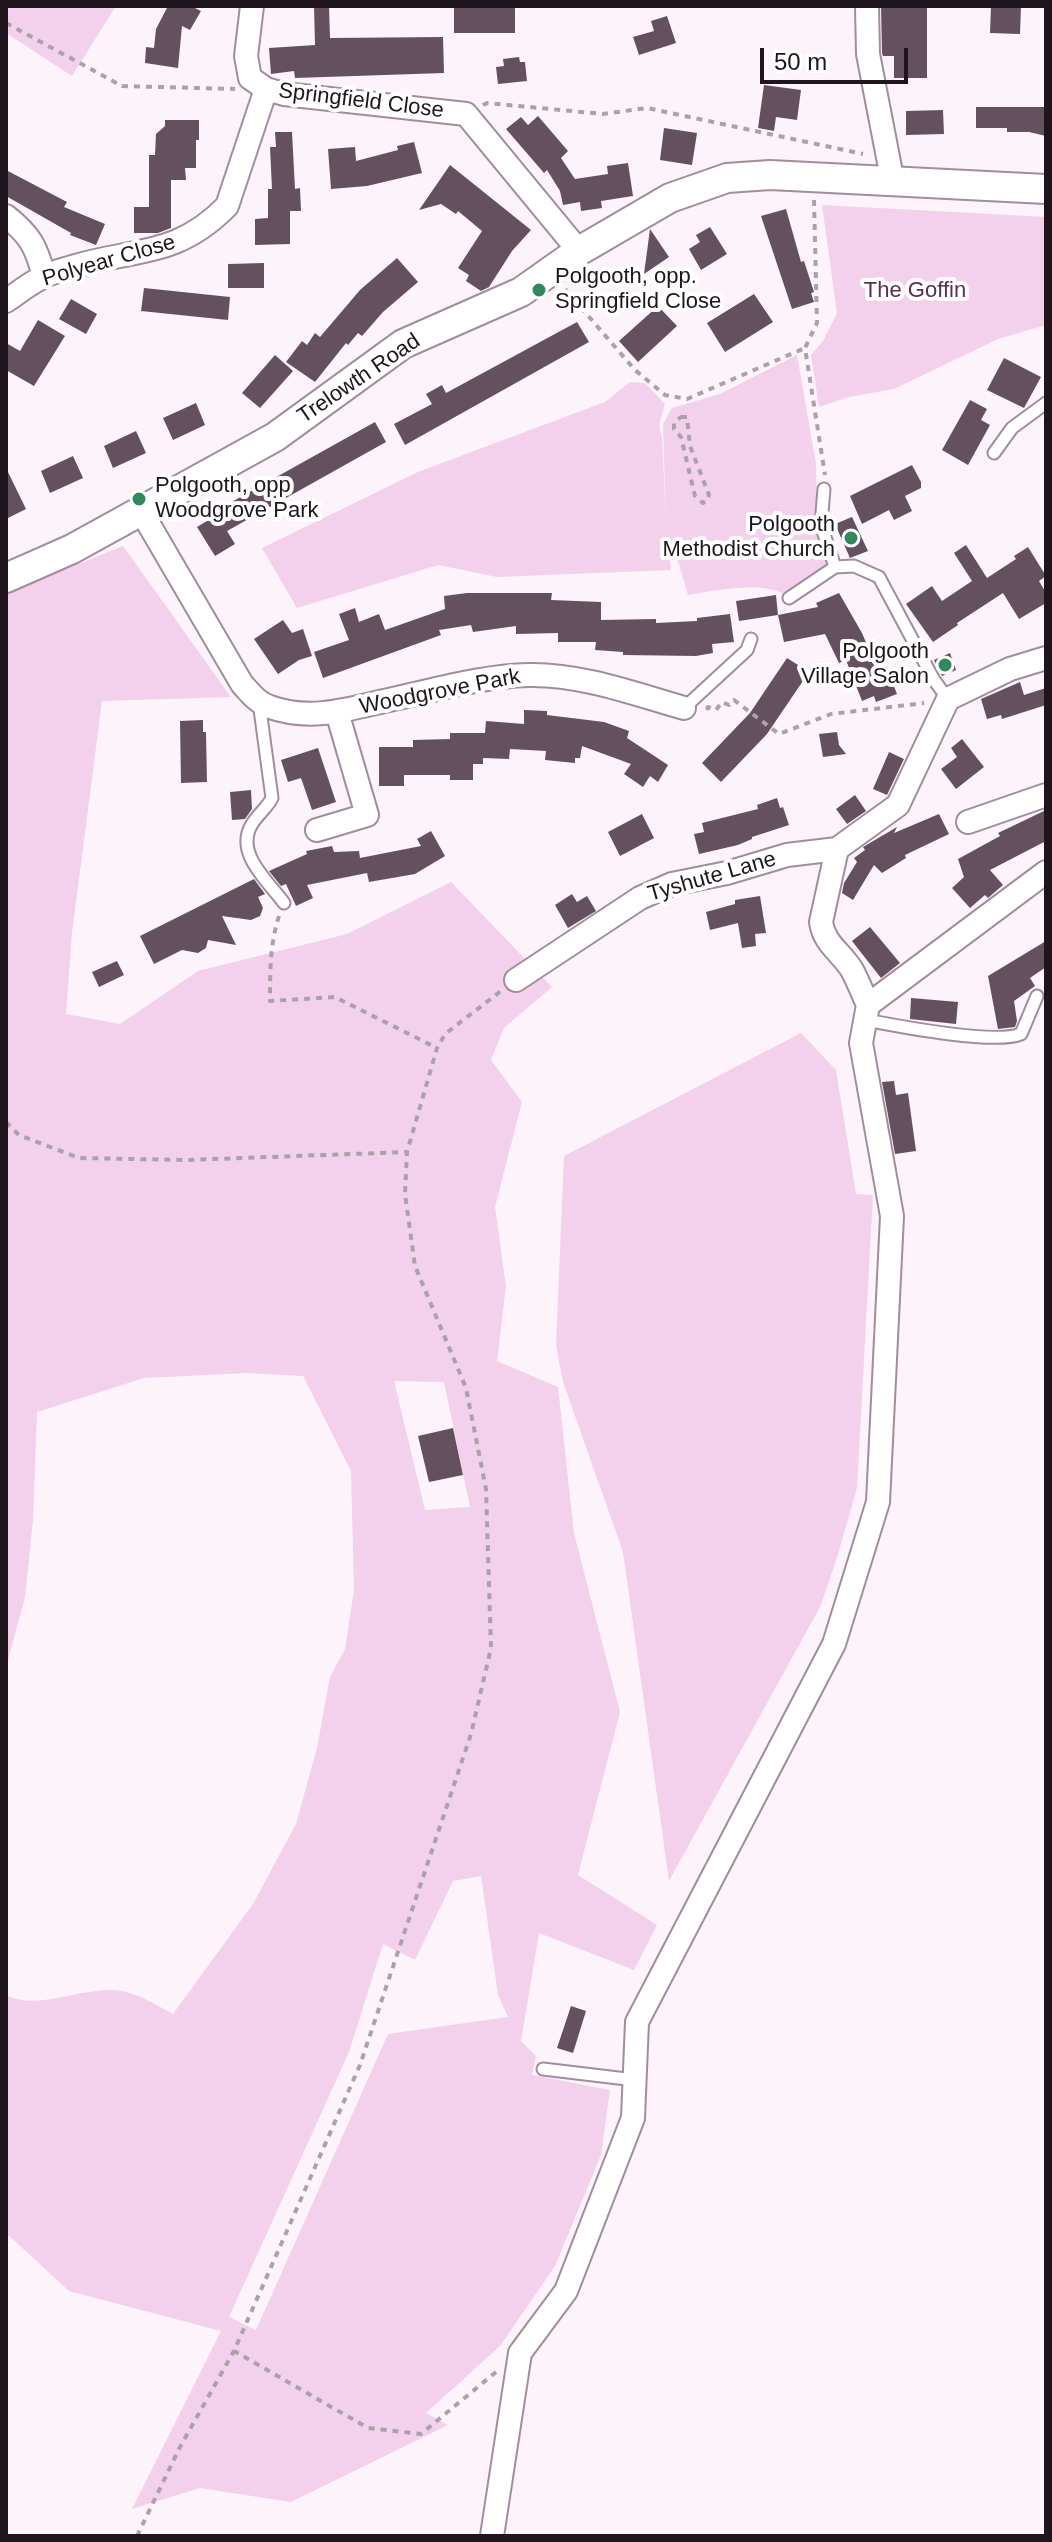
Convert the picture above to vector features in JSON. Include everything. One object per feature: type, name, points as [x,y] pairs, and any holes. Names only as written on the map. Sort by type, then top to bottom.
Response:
[{"type":"street","name":"Springfield Close","points":[[252,6],[246,56],[250,78],[266,89],[284,94],[466,114],[579,251]]},
{"type":"street","points":[[867,6],[868,54],[891,172]]},
{"type":"street","name":"Polyear Close","points":[[6,301],[44,276],[90,261],[136,254],[170,244],[194,234],[213,220],[227,206],[266,89]]},
{"type":"street","name":"Trelowth Road","points":[[6,578],[72,549],[275,437],[403,344],[521,292],[579,251],[670,198],[727,178],[770,175],[814,178],[891,172],[1046,189]]},
{"type":"street","points":[[6,216],[22,228],[37,248],[44,276]]},
{"type":"street","points":[[141,511],[242,684],[259,702]]},
{"type":"street","points":[[492,2536],[520,2353],[566,2291],[633,2118],[637,2022],[834,1644],[878,1502],[892,1216],[861,1043],[867,1012],[851,969],[832,948],[821,922],[837,849],[898,805],[948,699],[1010,669],[1046,658]]},
{"type":"street","name":"Woodgrove Park","points":[[259,702],[308,715],[337,712],[483,679],[530,675],[613,687],[684,708]]},
{"type":"street","name":"Woodgrove Park","points":[[317,830],[367,815],[337,712]]},
{"type":"street","points":[[968,822],[1046,795]]},
{"type":"street","name":"Tyshute Lane","points":[[516,980],[640,898],[672,884],[727,873],[787,855],[837,849]]},
{"type":"street","points":[[867,1012],[1046,872]]},
{"type":"lane","points":[[994,453],[1012,428],[1046,403]]},
{"type":"lane","points":[[824,489],[821,525],[835,567]]},
{"type":"lane","points":[[789,598],[835,567],[854,566],[879,577],[934,680],[948,699]]},
{"type":"lane","points":[[684,708],[747,650],[751,639]]},
{"type":"lane","points":[[259,702],[272,798],[249,831],[248,849],[260,873],[284,903]]},
{"type":"lane","points":[[867,1012],[988,1039],[1011,1038],[1021,1034],[1037,996]]},
{"type":"lane","points":[[543,2069],[635,2080]]},
{"type":"path","points":[[6,23],[122,86],[266,89]]},
{"type":"path","points":[[466,114],[487,103],[603,114],[647,108],[891,172]]},
{"type":"path","points":[[814,178],[817,323],[805,348],[825,469],[824,489]]},
{"type":"path","points":[[550,272],[635,370],[665,395],[687,399],[805,348]]},
{"type":"path","points":[[681,417],[687,417],[690,446],[709,495],[707,501],[703,503],[695,496],[691,477],[681,437],[674,429],[674,423],[681,417]]},
{"type":"path","points":[[729,705],[734,700],[779,734],[831,714],[948,699]]},
{"type":"path","points":[[284,903],[274,932],[270,1001],[335,997],[437,1048]]},
{"type":"path","points":[[137,2536],[180,2447],[234,2351],[360,2065],[471,1734],[491,1648],[486,1489],[466,1388],[415,1266],[405,1194],[407,1152],[437,1048],[445,1034],[516,980]]},
{"type":"path","points":[[6,1122],[19,1135],[79,1158],[187,1160],[407,1152]]},
{"type":"path","points":[[234,2351],[368,2428],[421,2434],[520,2353]]},
{"type":"green space","points":[[6,6],[116,6],[72,76],[6,33]]},
{"type":"green space","name":"The Goffin","points":[[822,205],[1046,217],[1046,325],[998,339],[894,389],[849,397],[819,407],[811,355],[823,341],[837,313]]},
{"type":"green space","points":[[797,355],[816,464],[817,527],[830,565],[787,596],[777,591],[753,588],[688,595],[675,551],[668,543],[671,570],[497,577],[438,565],[297,608],[262,548],[418,472],[605,402],[630,382],[645,383],[665,404],[659,425],[666,518],[663,424],[672,408],[720,394]]},
{"type":"green space","points":[[123,546],[231,697],[102,701],[72,933],[66,1014],[120,1024],[198,971],[347,934],[451,882],[552,987],[504,1028],[491,1060],[522,1102],[495,1207],[506,1286],[497,1361],[558,1387],[574,1533],[620,1712],[578,1875],[657,1925],[634,1970],[539,1933],[521,2041],[536,2056],[532,2075],[610,2090],[601,2155],[555,2266],[500,2346],[426,2413],[448,2425],[291,2502],[200,2488],[132,2509],[221,2331],[69,2291],[6,2233],[6,1995],[33,2001],[93,1991],[122,1991],[142,1997],[173,2014],[253,1904],[296,1824],[317,1748],[330,1677],[345,1649],[354,1590],[351,1471],[303,1376],[247,1373],[144,1378],[37,1412],[33,1520],[25,1597],[6,1668],[6,593]],"holes":[[[394,1381],[444,1382],[470,1507],[425,1510]],[[481,1876],[498,1995],[508,2017],[388,2034],[256,2330],[229,2317],[349,2052],[383,1944],[415,1960],[453,1881]]]},
{"type":"green space","points":[[801,1033],[836,1070],[856,1194],[873,1195],[857,1488],[820,1607],[669,1881],[623,1552],[563,1382],[556,1345],[564,1156]]},
{"type":"building","points":[[168,6],[191,6],[201,11],[190,30],[182,26],[178,68],[145,63],[146,47],[154,48],[156,29]]},
{"type":"building","points":[[314,6],[329,6],[330,38],[443,37],[444,73],[295,78],[294,71],[271,74],[269,48],[315,45]]},
{"type":"building","points":[[881,6],[927,6],[927,78],[894,78],[894,56],[883,56],[882,53]]},
{"type":"building","points":[[991,6],[1021,6],[1020,34],[990,33]]},
{"type":"building","points":[[515,7],[515,33],[454,33],[454,8]]},
{"type":"building","points":[[667,16],[676,43],[639,55],[633,37],[654,31],[651,21]]},
{"type":"building","points":[[519,57],[520,62],[525,62],[527,81],[498,84],[496,67],[504,66],[503,59]]},
{"type":"building","points":[[764,85],[801,90],[797,120],[776,117],[774,131],[758,128]]},
{"type":"building","points":[[976,107],[1046,107],[1046,136],[1007,132],[1007,128],[976,128]]},
{"type":"building","points":[[943,110],[944,134],[906,135],[906,111]]},
{"type":"building","points":[[538,116],[568,151],[561,158],[575,179],[608,174],[607,166],[628,163],[633,196],[601,201],[602,208],[581,211],[580,202],[563,205],[560,191],[547,170],[544,173],[506,129],[521,117],[528,125]]},
{"type":"building","points":[[165,120],[199,120],[196,168],[185,168],[186,180],[171,180],[171,228],[158,233],[134,233],[134,207],[149,207],[149,155],[155,155],[156,134],[165,126]]},
{"type":"building","points":[[664,128],[697,133],[692,165],[660,160]]},
{"type":"building","points":[[275,132],[292,132],[295,189],[300,188],[301,211],[290,211],[290,244],[255,245],[255,219],[268,218],[268,189],[272,189],[270,147],[276,147]]},
{"type":"building","points":[[414,142],[422,173],[367,186],[331,189],[328,149],[355,147],[356,161],[398,150],[397,146]]},
{"type":"building","points":[[450,165],[531,230],[512,251],[489,287],[481,291],[466,281],[469,275],[458,268],[482,231],[458,211],[456,214],[441,204],[419,210]]},
{"type":"building","points":[[6,170],[67,202],[64,207],[105,224],[96,245],[70,235],[6,196]]},
{"type":"building","points":[[786,209],[801,262],[804,261],[814,292],[811,293],[814,302],[792,309],[761,216]]},
{"type":"building","points":[[710,227],[727,254],[701,270],[689,249],[700,242],[696,235]]},
{"type":"building","points":[[650,229],[669,257],[644,274]]},
{"type":"building","points":[[397,258],[418,282],[383,312],[362,336],[358,333],[348,345],[346,343],[315,382],[286,362],[302,341],[307,345],[315,333],[320,337],[360,290]]},
{"type":"building","points":[[264,263],[264,288],[228,288],[228,264]]},
{"type":"building","points":[[144,288],[230,297],[228,320],[141,311]]},
{"type":"building","points":[[754,294],[773,322],[725,352],[707,323]]},
{"type":"building","points":[[71,299],[97,314],[86,334],[59,319]]},
{"type":"building","points":[[658,306],[677,326],[638,362],[619,341]]},
{"type":"building","points":[[38,320],[65,336],[34,386],[6,370],[6,343],[20,351]]},
{"type":"building","points":[[577,322],[589,342],[405,445],[394,424],[432,404],[426,394],[442,385],[446,393]]},
{"type":"building","points":[[275,355],[293,371],[260,408],[242,393]]},
{"type":"building","points":[[1004,358],[1041,377],[1024,408],[987,390]]},
{"type":"building","points":[[970,400],[987,409],[981,420],[990,425],[968,465],[942,450]]},
{"type":"building","points":[[196,403],[205,425],[173,440],[163,418]]},
{"type":"building","points":[[375,422],[386,442],[227,531],[235,544],[215,556],[197,527],[230,507],[228,504]]},
{"type":"building","points":[[136,431],[146,453],[113,468],[104,446]]},
{"type":"building","points":[[73,456],[83,478],[50,493],[41,471]]},
{"type":"building","points":[[912,465],[921,488],[905,496],[912,511],[894,520],[889,510],[862,524],[850,496]]},
{"type":"building","points":[[6,468],[26,509],[6,519]]},
{"type":"building","name":"Polgooth Methodist Church","points":[[852,517],[868,551],[850,558],[835,524]]},
{"type":"building","points":[[966,545],[987,578],[1028,547],[1046,576],[1039,581],[1046,593],[1046,603],[1019,619],[1003,593],[933,642],[906,604],[932,586],[942,601],[972,581],[954,553]]},
{"type":"building","points":[[552,593],[551,600],[601,602],[601,620],[656,619],[656,623],[697,621],[697,618],[730,614],[734,642],[712,644],[713,653],[696,656],[623,655],[623,652],[595,650],[596,642],[558,642],[558,633],[516,634],[516,626],[473,632],[471,625],[439,630],[441,635],[323,678],[314,652],[349,640],[339,614],[355,608],[359,622],[379,614],[385,630],[445,609],[444,596]]},
{"type":"building","points":[[839,593],[862,633],[876,666],[885,663],[897,694],[876,702],[874,696],[862,701],[846,660],[839,663],[825,634],[784,642],[778,615],[818,607],[816,603]]},
{"type":"building","points":[[776,595],[778,615],[739,621],[736,601]]},
{"type":"building","points":[[283,620],[292,633],[303,629],[312,656],[299,660],[278,674],[254,639]]},
{"type":"building","name":"Polgooth Village Salon","points":[[950,653],[956,670],[942,676],[934,660]]},
{"type":"building","points":[[787,658],[809,672],[767,734],[721,782],[702,763],[750,713]]},
{"type":"building","points":[[1020,682],[1024,695],[1046,688],[1046,705],[1002,719],[1001,715],[987,719],[981,699]]},
{"type":"building","points":[[524,710],[547,711],[547,715],[604,722],[629,731],[627,738],[668,765],[658,782],[650,776],[643,787],[624,774],[631,764],[582,746],[580,758],[575,758],[575,763],[545,760],[546,751],[510,749],[509,759],[483,758],[483,764],[473,764],[473,780],[450,780],[450,775],[404,775],[404,786],[379,786],[379,747],[413,747],[413,740],[450,739],[450,733],[485,733],[486,721],[524,724]]},
{"type":"building","points":[[203,720],[207,782],[181,783],[180,721]]},
{"type":"building","points":[[837,732],[839,745],[846,754],[823,757],[819,734]]},
{"type":"building","points":[[962,739],[984,767],[956,789],[941,769],[957,757],[951,748]]},
{"type":"building","points":[[318,748],[336,802],[312,810],[301,778],[288,782],[281,760]]},
{"type":"building","points":[[889,752],[904,759],[887,795],[873,789]]},
{"type":"building","points":[[251,790],[252,809],[245,819],[232,820],[230,792]]},
{"type":"building","points":[[855,795],[866,811],[847,824],[836,809]]},
{"type":"building","points":[[777,798],[789,825],[738,845],[699,854],[694,834],[704,832],[702,823],[758,809],[757,805]]},
{"type":"building","points":[[1046,810],[1046,841],[990,870],[1003,885],[970,908],[952,888],[964,877],[958,859],[1000,836],[998,833]]},
{"type":"building","points":[[642,814],[654,838],[620,856],[608,832]]},
{"type":"building","points":[[939,814],[949,834],[905,855],[906,858],[882,873],[874,865],[853,900],[842,893],[844,883],[857,862],[854,858],[865,850],[863,847],[897,827],[894,833]]},
{"type":"building","points":[[431,831],[445,856],[415,874],[369,882],[367,873],[307,885],[313,898],[296,906],[286,884],[281,886],[269,871],[307,854],[306,851],[332,846],[334,852],[359,851],[360,858],[421,846],[417,839]]},
{"type":"building","points":[[254,879],[265,894],[258,897],[263,908],[260,916],[251,920],[222,916],[236,945],[208,940],[206,948],[198,953],[182,950],[154,964],[140,936]]},
{"type":"building","points":[[572,894],[577,902],[587,896],[596,911],[568,928],[555,905]]},
{"type":"building","points":[[760,896],[766,933],[755,934],[756,946],[742,948],[738,923],[710,930],[706,912],[735,904],[735,900]]},
{"type":"building","points":[[870,927],[900,963],[881,978],[852,941]]},
{"type":"building","points":[[1046,941],[1046,967],[1030,978],[1035,986],[1014,1001],[1015,1027],[998,1029],[988,976]]},
{"type":"building","points":[[117,961],[124,975],[99,987],[92,972]]},
{"type":"building","points":[[911,998],[958,1002],[956,1024],[910,1019]]},
{"type":"building","points":[[894,1081],[896,1095],[908,1093],[916,1151],[895,1154],[882,1082]]},
{"type":"building","points":[[453,1428],[463,1475],[429,1482],[418,1436]]},
{"type":"building","points":[[571,2006],[586,2011],[573,2053],[557,2048]]},
{"type":"place","name":"Polgooth, opp. Springfield Close","points":[[539,290]]},
{"type":"place","name":"Polgooth, opp Woodgrove Park","points":[[139,499]]},
{"type":"place","name":"Polgooth Methodist Church","points":[[851,538]]},
{"type":"place","name":"Polgooth Village Salon","points":[[945,665]]}]
